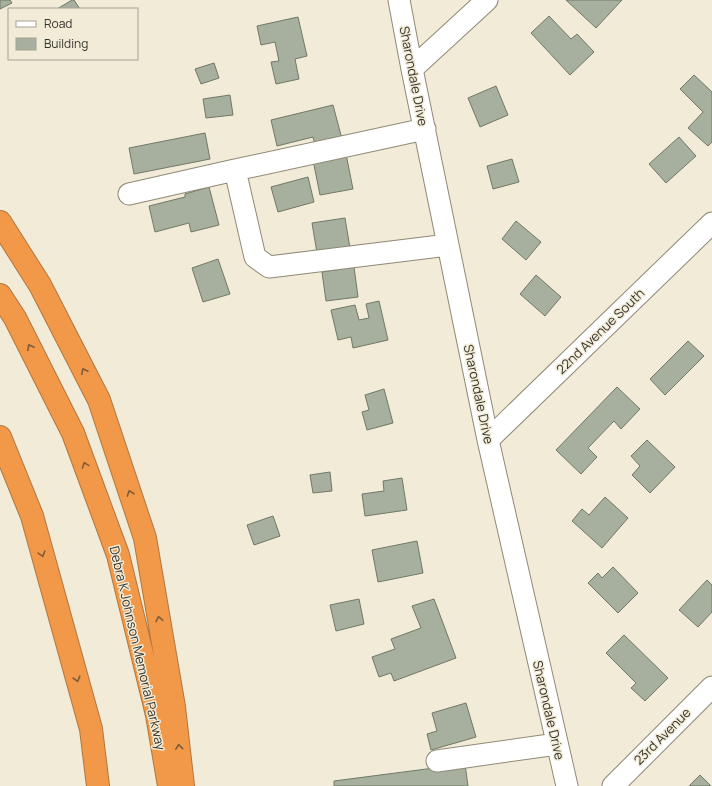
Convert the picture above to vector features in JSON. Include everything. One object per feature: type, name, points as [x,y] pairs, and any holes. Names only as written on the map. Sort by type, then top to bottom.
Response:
[{"type":"highway","points":[[0,222],[40,285],[99,400],[145,538],[174,707],[183,786]]},
{"type":"highway","name":"Debra K Johnson Memorial Parkway","points":[[0,295],[15,318],[73,433],[118,555],[157,715],[169,786]]},
{"type":"highway","points":[[0,437],[32,516],[91,729],[98,786]]},
{"type":"highway","points":[[0,460],[32,516]]},
{"type":"street","name":"Sharondale Drive","points":[[400,0],[412,69],[488,440],[567,786]]},
{"type":"street","points":[[412,69],[487,0]]},
{"type":"street","points":[[129,194],[424,129]]},
{"type":"street","points":[[235,170],[254,256],[269,267],[448,245]]},
{"type":"street","name":"22nd Avenue South","points":[[488,440],[712,223]]},
{"type":"street","name":"23rd Avenue","points":[[613,786],[712,687]]},
{"type":"street","points":[[437,761],[557,744]]},
{"type":"building","points":[[0,0],[10,0],[12,3],[0,9]]},
{"type":"building","points":[[74,0],[79,8],[59,8]]},
{"type":"building","points":[[566,0],[622,0],[596,28]]},
{"type":"building","points":[[549,16],[571,39],[577,34],[594,52],[570,75],[531,33]]},
{"type":"building","points":[[298,17],[307,56],[295,59],[299,79],[276,84],[271,62],[279,61],[275,42],[261,45],[257,26]]},
{"type":"building","points":[[214,63],[219,78],[201,84],[195,69]]},
{"type":"building","points":[[694,75],[712,92],[712,142],[708,146],[688,128],[703,112],[680,89]]},
{"type":"building","points":[[496,86],[508,115],[480,127],[468,98]]},
{"type":"building","points":[[230,95],[233,115],[206,118],[203,99]]},
{"type":"building","points":[[333,105],[342,139],[315,145],[313,137],[277,146],[271,120]]},
{"type":"building","points":[[205,133],[210,159],[134,174],[129,148]]},
{"type":"building","points":[[679,137],[696,156],[666,183],[649,164]]},
{"type":"building","points":[[346,154],[353,189],[320,195],[313,160]]},
{"type":"building","points":[[512,159],[519,182],[493,189],[487,166]]},
{"type":"building","points":[[308,177],[314,202],[278,212],[271,187]]},
{"type":"building","points":[[209,187],[219,225],[191,232],[189,223],[155,232],[149,206],[185,197],[185,194]]},
{"type":"building","points":[[345,218],[350,248],[317,253],[312,223]]},
{"type":"building","points":[[516,221],[541,242],[526,260],[502,239]]},
{"type":"building","points":[[218,259],[230,294],[203,302],[192,268]]},
{"type":"building","points":[[354,267],[358,297],[326,301],[322,272]]},
{"type":"building","points":[[536,275],[561,297],[545,316],[520,294]]},
{"type":"building","points":[[379,301],[388,340],[353,348],[351,337],[338,340],[331,310],[355,305],[359,320],[369,318],[366,304]]},
{"type":"building","points":[[688,341],[704,356],[665,395],[650,379]]},
{"type":"building","points":[[617,387],[640,409],[621,429],[614,421],[588,448],[597,457],[581,474],[556,450]]},
{"type":"building","points":[[384,389],[393,423],[367,430],[362,412],[369,410],[365,395]]},
{"type":"building","points":[[647,440],[675,467],[650,493],[632,475],[640,466],[631,456]]},
{"type":"building","points":[[330,472],[332,491],[313,493],[310,475]]},
{"type":"building","points":[[402,478],[407,510],[365,516],[362,494],[384,491],[383,481]]},
{"type":"building","points":[[605,497],[628,518],[602,548],[572,521],[582,509],[589,515]]},
{"type":"building","points":[[273,516],[280,536],[254,545],[247,525]]},
{"type":"building","points":[[417,541],[423,573],[378,582],[372,550]]},
{"type":"building","points":[[613,567],[638,593],[618,613],[588,583],[598,573],[602,578]]},
{"type":"building","points":[[707,580],[712,585],[712,612],[698,627],[679,610]]},
{"type":"building","points":[[359,599],[364,624],[336,631],[330,605]]},
{"type":"building","points":[[434,599],[456,658],[394,681],[391,673],[379,677],[372,657],[395,649],[391,639],[421,628],[412,606]]},
{"type":"building","points":[[624,635],[668,678],[645,701],[631,688],[636,683],[606,653]]},
{"type":"building","points":[[466,703],[476,737],[431,750],[427,734],[437,731],[432,713]]},
{"type":"building","points":[[465,764],[468,786],[334,786],[334,781]]},
{"type":"building","points":[[700,775],[711,786],[689,786]]}]
